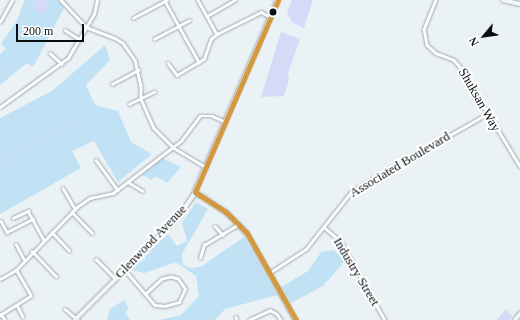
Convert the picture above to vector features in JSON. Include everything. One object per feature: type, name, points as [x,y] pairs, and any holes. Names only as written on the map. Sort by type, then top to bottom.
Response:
[{"type":"street","points":[[0,22],[12,0]]},
{"type":"street","points":[[61,0],[86,27],[111,36],[123,43],[135,60],[138,70],[141,99],[154,128],[174,148],[207,168]]},
{"type":"street","points":[[0,107],[37,79],[62,64],[86,27],[98,5],[97,0]]},
{"type":"street","points":[[198,0],[217,34]]},
{"type":"street","points":[[207,16],[235,0]]},
{"type":"street","name":"Glenwood Avenue","points":[[76,320],[179,216],[196,192],[278,0]]},
{"type":"street","name":"Shuksan Way","points":[[436,0],[424,29],[427,45],[436,53],[454,60],[520,166]]},
{"type":"street","points":[[503,0],[520,4]]},
{"type":"street","points":[[133,18],[166,1],[199,62]]},
{"type":"street","points":[[168,62],[177,75],[199,62],[208,54],[211,39],[217,34],[261,12],[271,17]]},
{"type":"street","points":[[154,39],[189,20]]},
{"type":"street","points":[[64,30],[79,39]]},
{"type":"street","points":[[50,53],[62,64]]},
{"type":"street","points":[[112,84],[138,70]]},
{"type":"street","points":[[129,104],[154,92]]},
{"type":"street","name":"Associated Boulevard","points":[[269,272],[306,250],[347,196],[356,188],[487,114]]},
{"type":"street","points":[[0,279],[16,270],[24,259],[75,209],[90,198],[118,190],[174,148],[186,136],[195,119],[200,116],[212,116],[226,122]]},
{"type":"street","points":[[96,160],[118,190]]},
{"type":"street","points":[[128,182],[143,191]]},
{"type":"street","points":[[63,188],[75,209]]},
{"type":"street","points":[[196,192],[227,213],[239,224],[269,272],[296,320]]},
{"type":"street","points":[[14,218],[28,211],[44,240]]},
{"type":"street","points":[[72,212],[92,233]]},
{"type":"street","points":[[1,221],[8,232],[33,219]]},
{"type":"street","points":[[200,258],[204,245],[223,235],[239,224]]},
{"type":"street","points":[[215,226],[223,235]]},
{"type":"street","name":"Industry Street","points":[[324,227],[341,242],[385,320]]},
{"type":"street","points":[[52,232],[69,250]]},
{"type":"street","points":[[16,244],[24,259]]},
{"type":"street","points":[[32,251],[56,276]]},
{"type":"street","points":[[96,258],[116,279]]},
{"type":"street","points":[[5,320],[1,315],[31,296],[16,270]]},
{"type":"street","points":[[125,270],[155,305],[165,306],[179,302],[185,289],[182,282],[175,277],[166,278],[146,294]]},
{"type":"street","points":[[17,305],[23,317]]},
{"type":"street","points":[[66,309],[76,320]]},
{"type":"street","points":[[249,320],[266,311],[274,312],[281,320]]},
{"type":"street","points":[[515,320],[520,314]]},
{"type":"shaded area","points":[[38,-1],[44,-1],[48,3],[48,9],[44,13],[38,13],[34,9],[34,3]]},
{"type":"shaded area","points":[[25,0],[58,0],[64,8],[33,67],[27,63],[0,85],[0,54],[6,48],[1,44],[17,20]]},
{"type":"shaded area","points":[[292,0],[313,0],[304,28],[292,22],[287,13]]},
{"type":"shaded area","points":[[281,32],[300,39],[288,73],[289,80],[284,96],[261,97]]},
{"type":"shaded area","points":[[105,45],[110,60],[86,85],[95,105],[118,111],[131,142],[152,154],[118,182],[94,141],[72,151],[81,168],[0,214],[0,118],[52,91]]},
{"type":"shaded area","points":[[162,158],[181,167],[167,183],[160,178],[154,177],[152,180],[142,175]]},
{"type":"shaded area","points":[[196,202],[208,209],[182,254],[183,265],[191,268],[202,266],[244,237],[277,295],[225,309],[215,320],[159,320],[181,315],[199,296],[196,276],[176,262],[145,273],[131,270],[168,234],[177,246],[187,241],[182,223]]},
{"type":"shaded area","points":[[334,250],[345,261],[323,286],[291,303],[281,287],[308,271],[321,252]]},
{"type":"shaded area","points":[[124,300],[129,309],[125,312],[130,320],[107,320],[110,309]]},
{"type":"shaded area","points":[[506,309],[512,316],[510,320],[497,320]]},
{"type":"waterway","points":[[0,68],[14,61]]},
{"type":"waterway","points":[[0,164],[71,120]]},
{"type":"transit line","points":[[195,192],[278,0]]},
{"type":"transit line","points":[[195,192],[227,213],[247,233],[296,320]]}]
